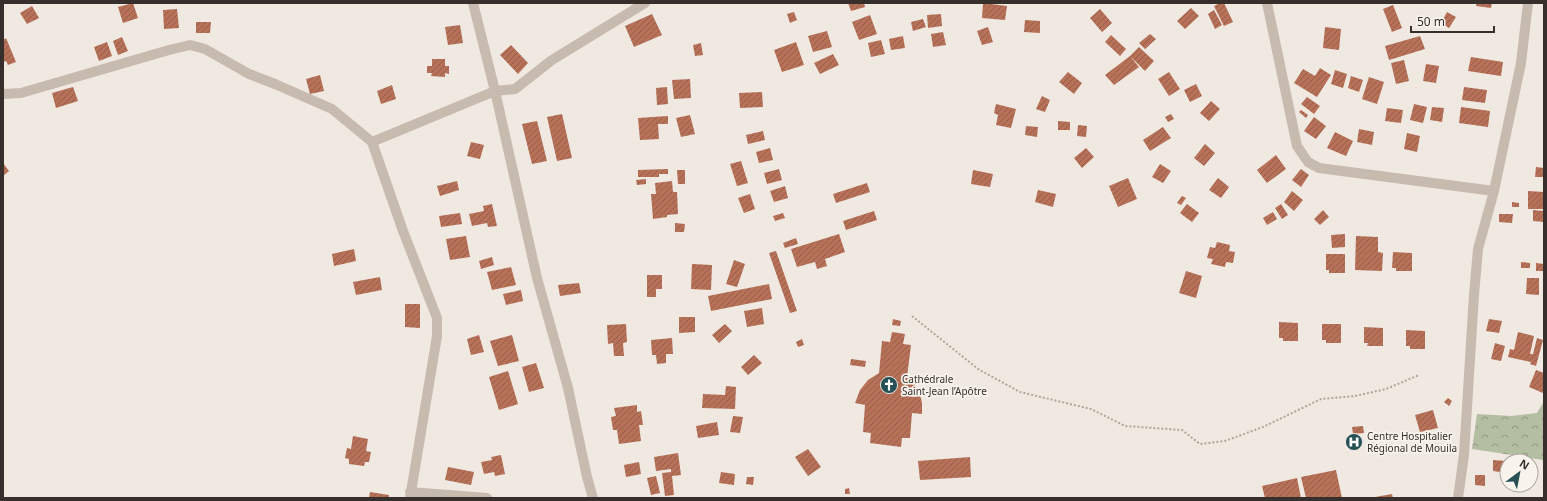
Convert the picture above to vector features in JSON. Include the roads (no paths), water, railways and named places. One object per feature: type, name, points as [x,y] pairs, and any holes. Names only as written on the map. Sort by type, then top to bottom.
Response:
[{"type":"street","points":[[473,3],[495,92],[537,278],[568,388],[587,478],[593,498]]},
{"type":"street","points":[[372,142],[495,92],[515,89],[552,60],[645,3]]},
{"type":"street","points":[[1267,3],[1297,146],[1308,162],[1319,168],[1494,191]]},
{"type":"street","points":[[1458,498],[1464,455],[1478,249],[1494,191],[1521,63],[1528,3]]},
{"type":"street","points":[[3,94],[21,93],[190,45],[205,49],[249,74],[332,109],[372,142],[403,231],[436,318],[437,336],[410,495],[486,498]]},
{"type":"place","name":"Cathédrale Saint-Jean l’Apôtre","points":[[889,385]]},
{"type":"place","name":"Centre Hospitalier Régional de Mouila","points":[[1354,442]]}]
